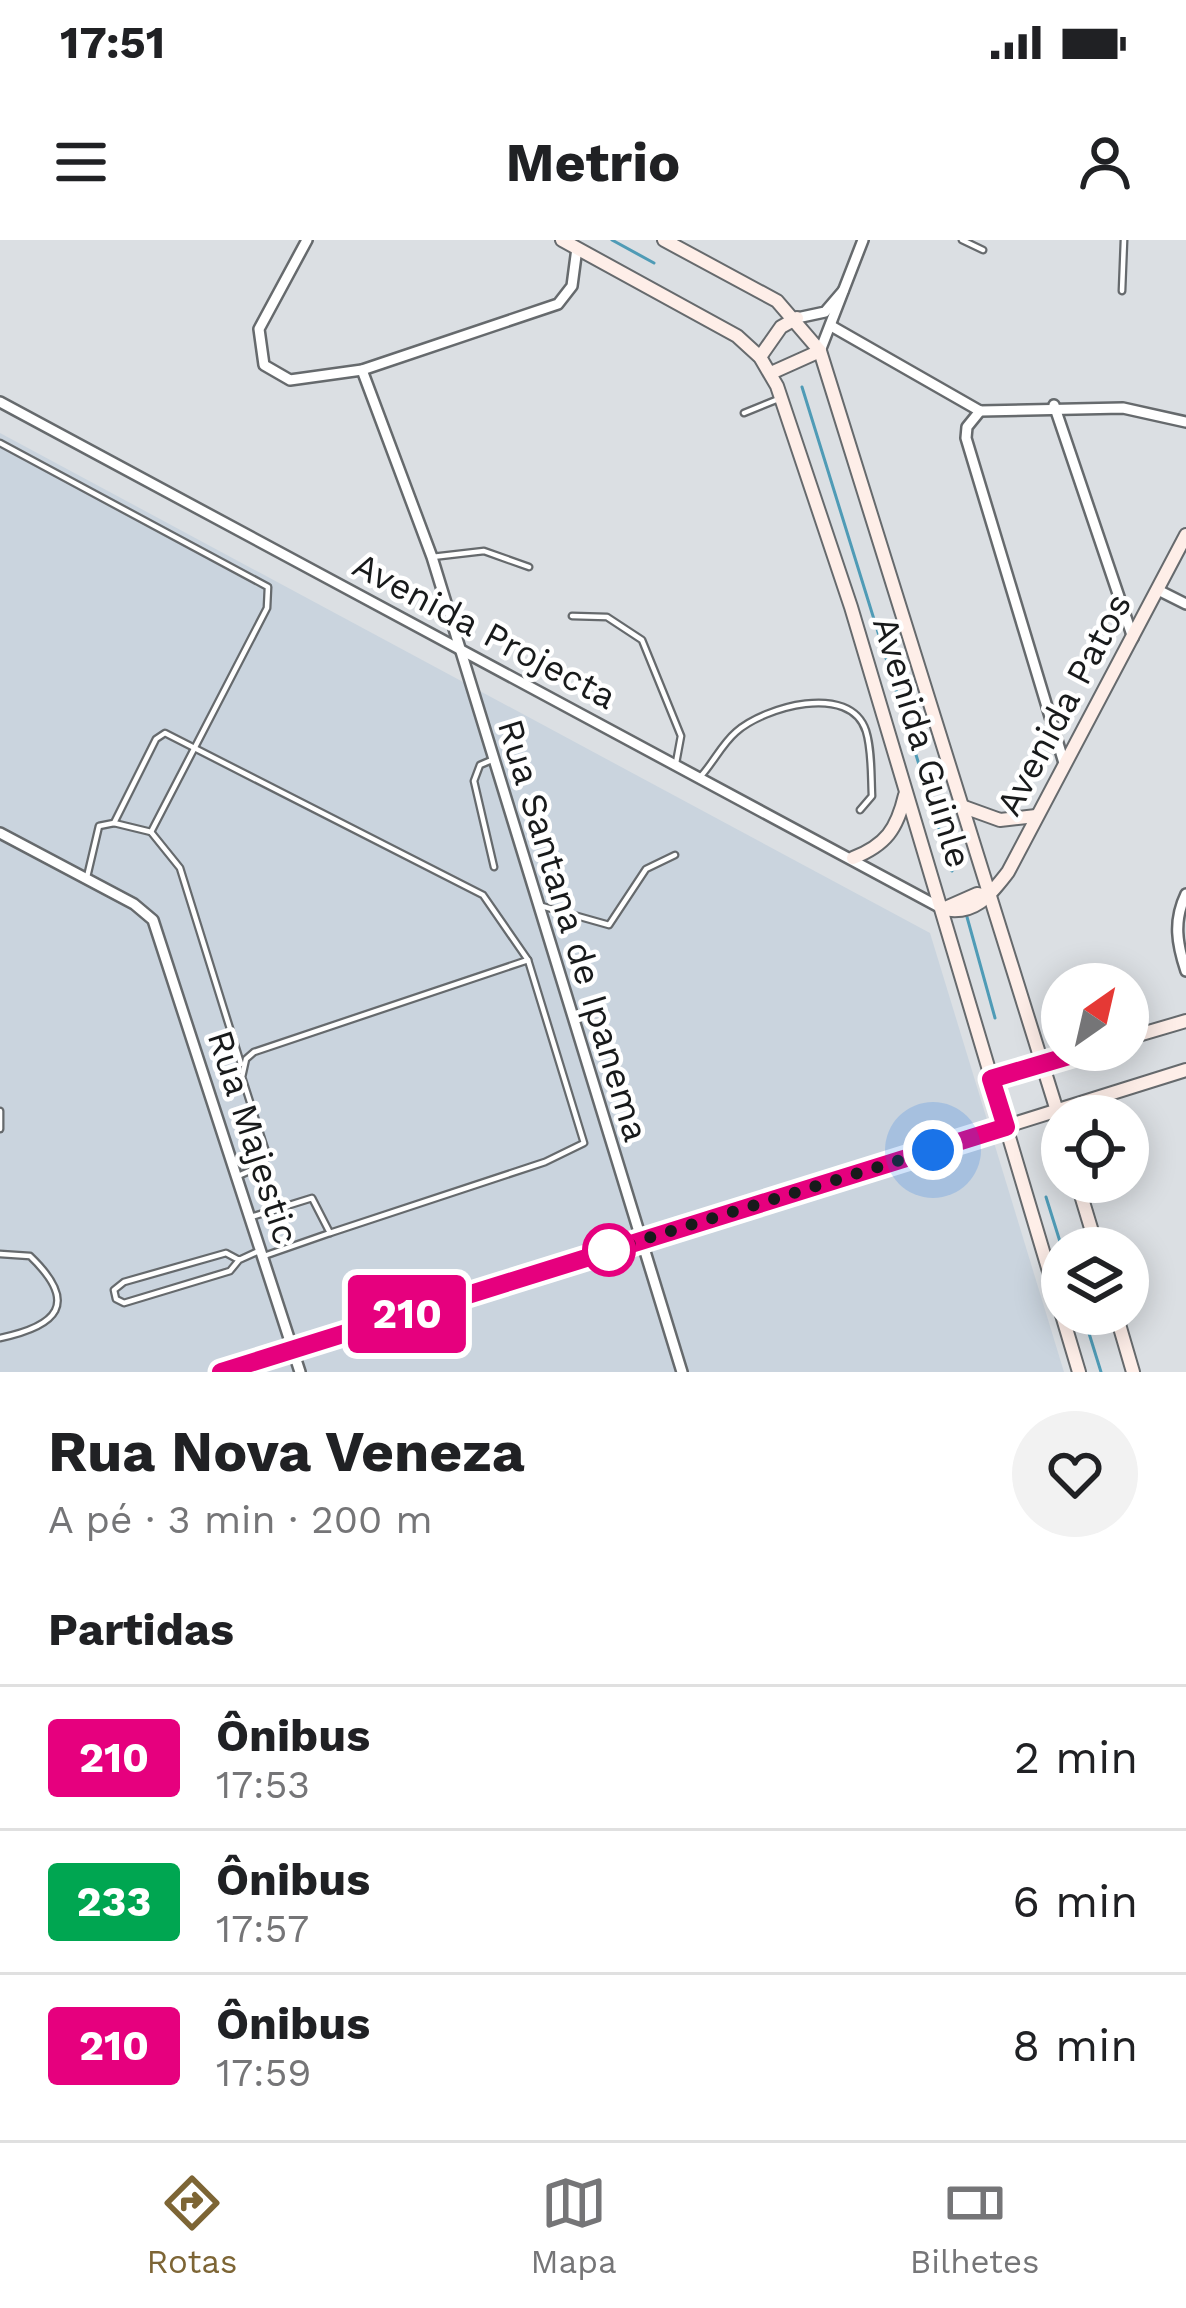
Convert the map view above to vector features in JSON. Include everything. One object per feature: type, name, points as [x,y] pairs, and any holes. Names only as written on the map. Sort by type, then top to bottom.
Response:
[{"type":"street","points":[[307,240],[259,329],[264,365],[290,380],[362,370],[558,304],[572,286],[577,248]]},
{"type":"street","name":"Avenida Guinle","points":[[562,240],[710,318],[760,357],[771,373],[943,909],[1079,1372]]},
{"type":"street","name":"Avenida Guinle","points":[[664,240],[778,301],[797,318],[820,351],[1041,1058]]},
{"type":"street","points":[[771,373],[820,351],[833,327],[862,240]]},
{"type":"street","points":[[760,357],[781,327],[825,312],[850,282]]},
{"type":"street","points":[[833,327],[980,411]]},
{"type":"street","name":"Rua Santana de Ipanema","points":[[362,370],[432,557],[682,1372]]},
{"type":"street","name":"Avenida Projecta","points":[[0,402],[943,909]]},
{"type":"street","points":[[1054,405],[1133,638]]},
{"type":"street","points":[[1064,763],[966,438],[972,417],[980,411],[1054,405],[1123,408],[1186,422]]},
{"type":"street","name":"Avenida Patos","points":[[988,896],[1008,872],[1186,535]]},
{"type":"street","points":[[1158,590],[1186,604]]},
{"type":"street","points":[[853,858],[884,842],[894,830],[905,794]]},
{"type":"street","points":[[964,807],[1000,820],[1036,816]]},
{"type":"street","points":[[0,833],[87,877]]},
{"type":"street","name":"Rua Majestic","points":[[87,877],[153,920],[300,1372]]},
{"type":"street","points":[[943,909],[977,894],[988,896]]},
{"type":"street","points":[[1186,894],[1178,910],[1176,942],[1186,971]]},
{"type":"street","points":[[1149,1032],[1186,1021]]},
{"type":"street","points":[[991,1079],[1041,1065]]},
{"type":"street","points":[[1108,1095],[1186,1070]]},
{"type":"street","points":[[221,1372],[1041,1116]]},
{"type":"street","points":[[1122,1335],[1133,1372]]},
{"type":"lane","points":[[962,240],[983,250]]},
{"type":"lane","points":[[1123,291],[1124,240]]},
{"type":"lane","points":[[744,413],[781,398]]},
{"type":"lane","points":[[0,442],[268,587],[268,608],[151,832]]},
{"type":"lane","points":[[432,557],[484,551],[529,567]]},
{"type":"lane","points":[[572,616],[608,617],[642,640],[680,736],[676,763]]},
{"type":"lane","points":[[700,776],[734,733],[752,722],[830,699],[845,705],[866,731],[872,796],[860,810]]},
{"type":"lane","points":[[114,823],[160,734],[195,744],[483,895],[528,960],[584,1142],[544,1162],[238,1260],[230,1271],[124,1303],[116,1298],[114,1290],[124,1282],[226,1253],[238,1260]]},
{"type":"lane","points":[[494,759],[480,765],[474,781],[494,867]]},
{"type":"lane","points":[[87,877],[95,831],[114,823],[151,832],[180,868],[267,1155],[261,1166],[238,1176]]},
{"type":"lane","points":[[538,905],[609,926],[646,869],[675,855]]},
{"type":"lane","points":[[242,1067],[254,1052],[528,960]]},
{"type":"lane","points":[[0,1111],[0,1129]]},
{"type":"lane","points":[[251,1217],[312,1198],[330,1233]]},
{"type":"lane","points":[[0,1254],[30,1256],[48,1273],[57,1298],[53,1317],[39,1330],[0,1338]]},
{"type":"shaded area","points":[[0,433],[930,933],[1041,1297],[1041,1335],[1053,1335],[1064,1372],[0,1372]]},
{"type":"waterway","points":[[612,240],[654,263]]},
{"type":"waterway","points":[[802,387],[952,871]]},
{"type":"waterway","points":[[967,917],[995,1018]]},
{"type":"waterway","points":[[1048,1203],[1055,1227]]},
{"type":"waterway","points":[[1090,1335],[1101,1372]]},
{"type":"bus line","name":"210","points":[[221,1372],[1006,1127],[991,1079],[1041,1064]]},
{"type":"route","points":[[609,1250],[933,1150]]}]
